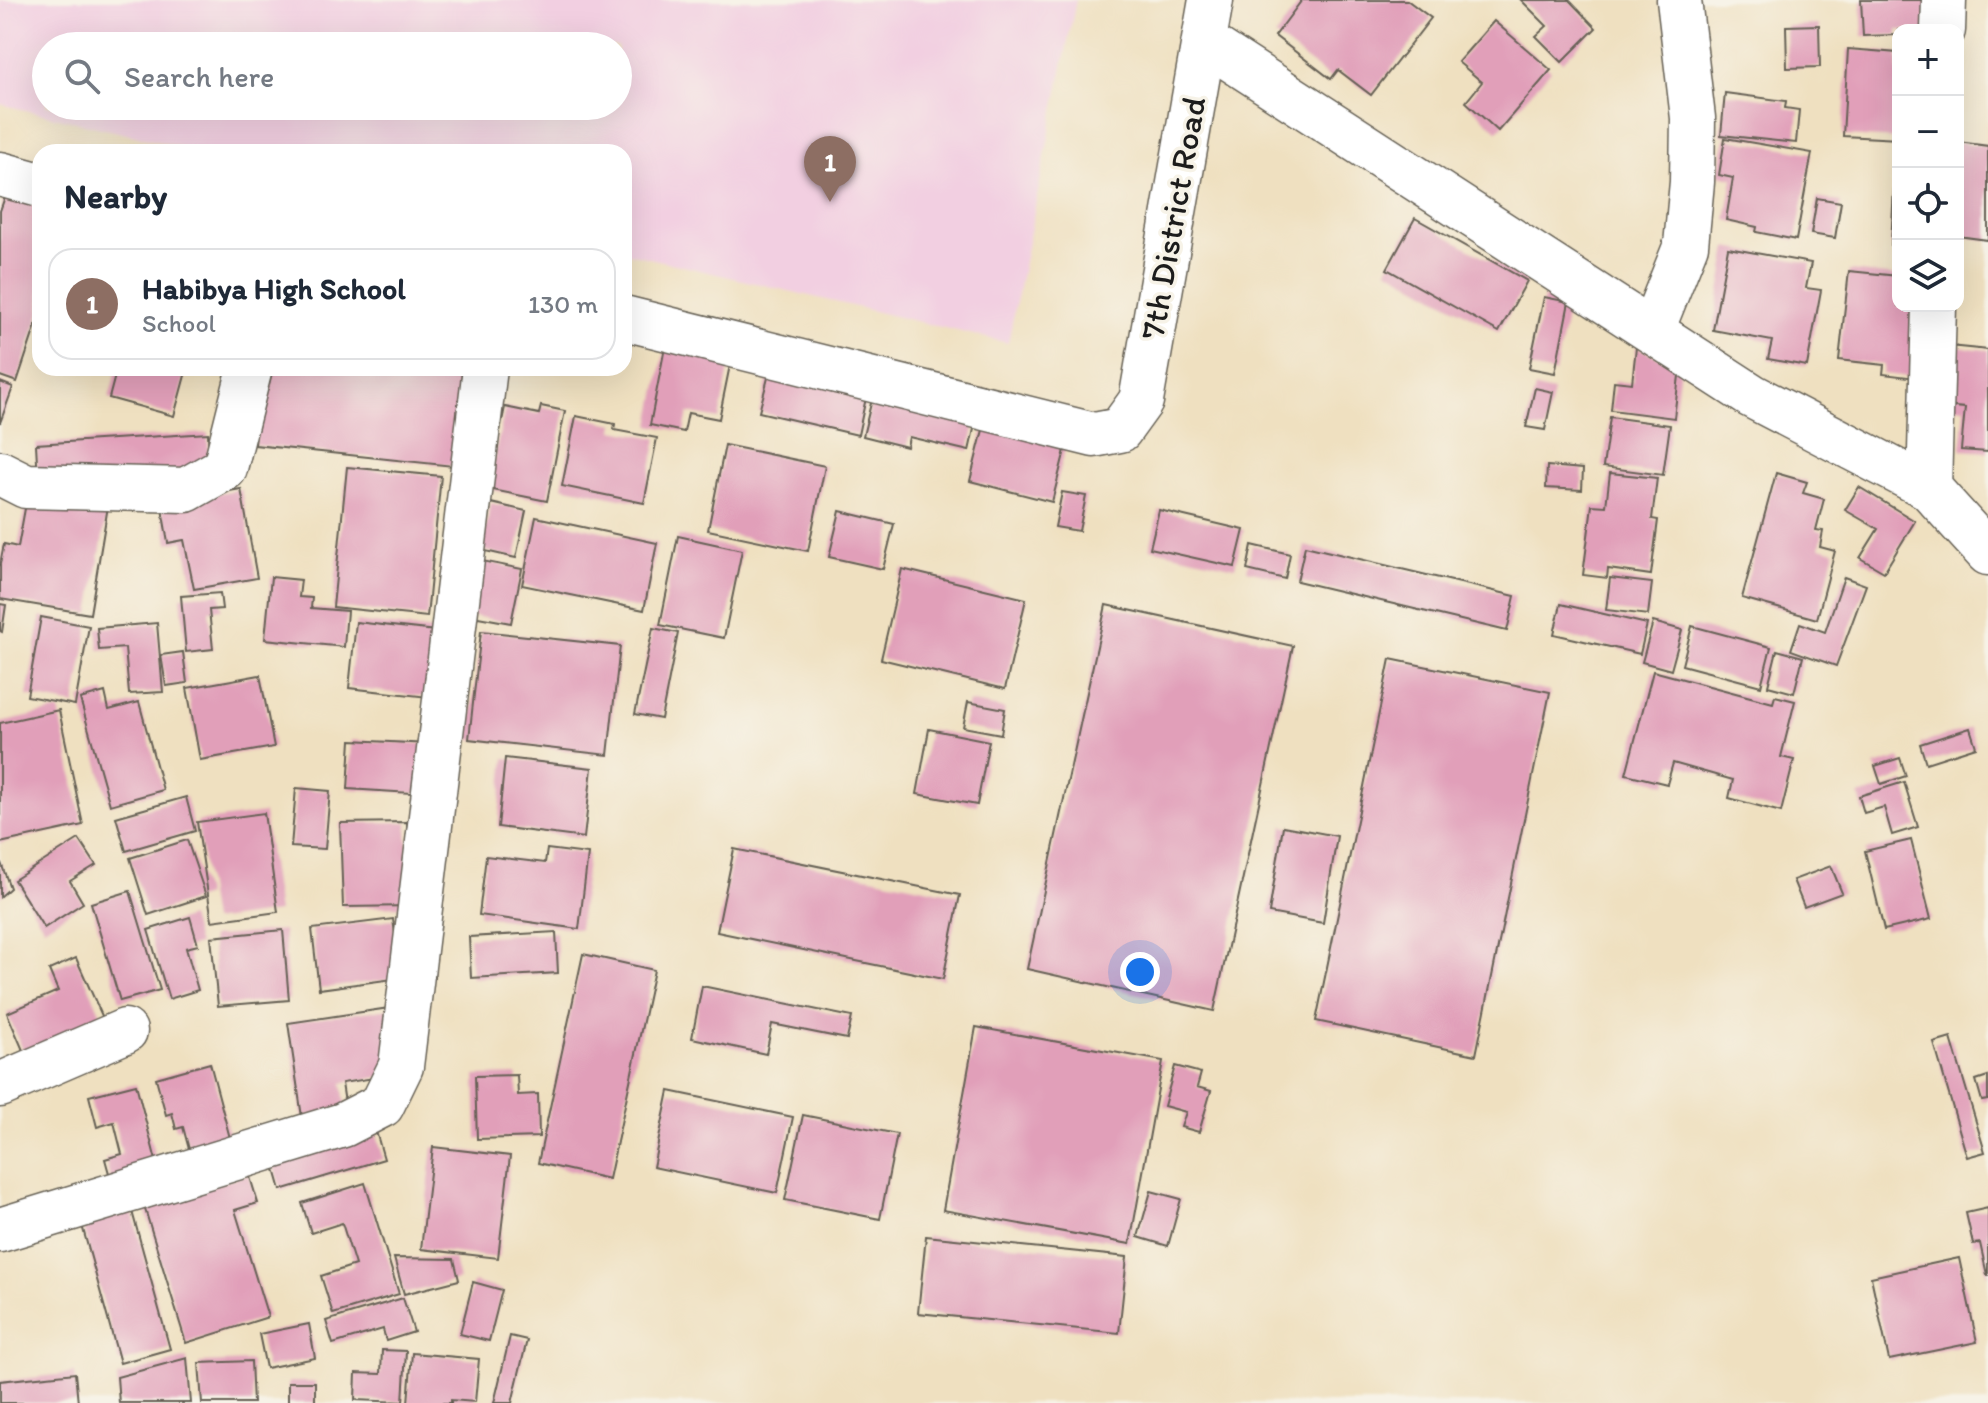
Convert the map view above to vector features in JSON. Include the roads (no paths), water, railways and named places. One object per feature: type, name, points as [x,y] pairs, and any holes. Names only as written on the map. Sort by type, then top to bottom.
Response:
[{"type":"street","points":[[1652,330],[1686,245],[1692,182],[1693,118],[1679,0]]},
{"type":"street","points":[[1943,24],[1944,0]]},
{"type":"street","points":[[1208,21],[1652,330],[1752,396],[1929,488],[1988,553]]},
{"type":"street","name":"7th District Road","points":[[632,320],[1094,435],[1120,430],[1141,401],[1208,21]]},
{"type":"street","points":[[0,174],[32,183]]},
{"type":"street","points":[[1929,488],[1934,312]]},
{"type":"street","points":[[0,473],[26,486],[186,490],[225,468],[248,376]]},
{"type":"street","points":[[0,1230],[343,1125],[382,1105],[401,1066],[484,376]]},
{"type":"street","points":[[0,1085],[125,1031]]},
{"type":"place","name":"Habibya High School","points":[[830,202]]}]
